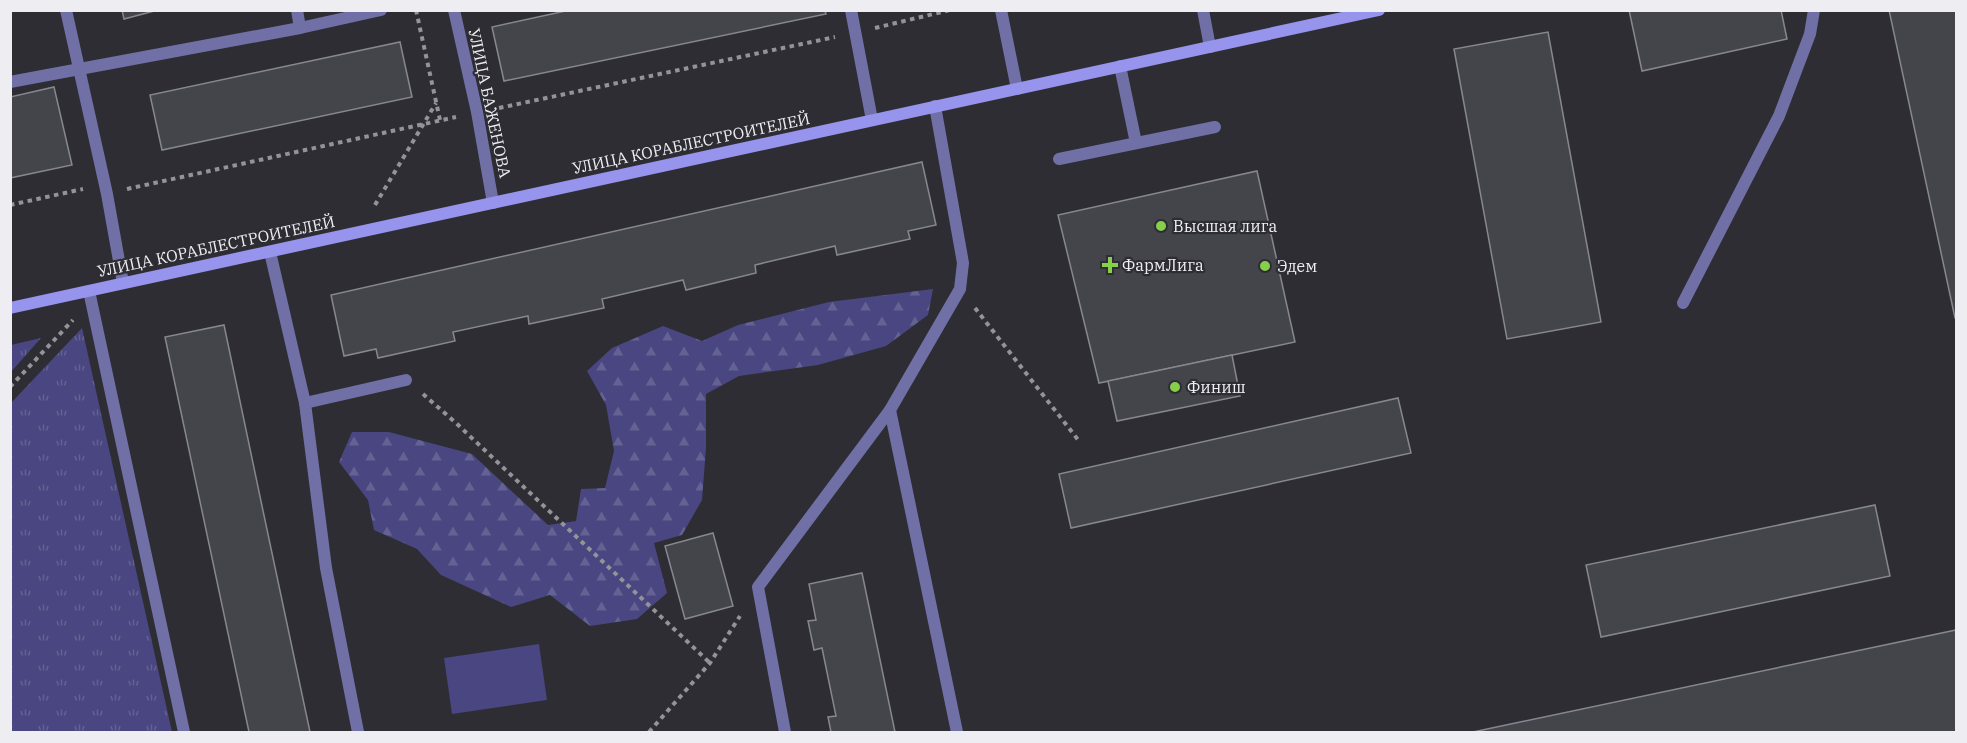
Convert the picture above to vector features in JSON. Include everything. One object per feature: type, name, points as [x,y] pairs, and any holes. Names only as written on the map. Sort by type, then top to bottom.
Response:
[{"type":"street","points":[[66,10],[106,189],[123,283]]},
{"type":"street","points":[[297,10],[300,28]]},
{"type":"street","points":[[10,82],[300,28],[381,10]]},
{"type":"street","name":"УЛИЦА БАЖЕНОВА","points":[[454,10],[477,112],[494,203]]},
{"type":"street","points":[[850,10],[872,120]]},
{"type":"street","points":[[1001,10],[1017,88]]},
{"type":"street","points":[[1203,10],[1210,46]]},
{"type":"street","name":"УЛИЦА КОРАБЛЕСТРОИТЕЛЕЙ","points":[[10,308],[90,295],[123,283],[1379,10]]},
{"type":"street","points":[[1683,303],[1779,116],[1809,34],[1814,10]]},
{"type":"street","points":[[1120,66],[1136,143]]},
{"type":"street","points":[[785,732],[758,587],[890,410],[960,289],[963,263],[935,106]]},
{"type":"street","points":[[1059,159],[1215,127]]},
{"type":"street","points":[[270,252],[305,403],[326,568],[357,732]]},
{"type":"street","points":[[90,295],[184,732]]},
{"type":"street","points":[[305,403],[406,380]]},
{"type":"street","points":[[890,410],[957,732]]},
{"type":"path","points":[[416,10],[440,120]]},
{"type":"path","points":[[10,205],[106,189],[422,124],[855,33],[950,10]]},
{"type":"path","points":[[360,232],[436,103]]},
{"type":"path","points":[[960,289],[1079,441]]},
{"type":"path","points":[[10,387],[90,295]]},
{"type":"path","points":[[406,380],[456,423],[710,663]]},
{"type":"path","points":[[649,732],[710,663],[758,587]]},
{"type":"green space","points":[[933,289],[928,315],[886,346],[818,365],[739,376],[706,394],[706,448],[702,500],[682,535],[654,543],[667,593],[637,619],[590,626],[550,595],[511,607],[441,575],[417,549],[374,530],[368,500],[339,462],[352,432],[389,432],[472,454],[548,525],[576,521],[581,489],[605,488],[614,451],[606,405],[587,371],[612,348],[663,326],[702,341],[738,325],[829,302]]},
{"type":"green space","points":[[82,328],[172,732],[11,732],[11,403]]},
{"type":"green space","points":[[41,338],[11,372],[11,345]]},
{"type":"green space","points":[[539,644],[547,700],[452,714],[444,658]]},
{"type":"building","points":[[122,10],[158,10],[124,19]]},
{"type":"building","points":[[570,10],[825,10],[826,14],[504,81],[492,27]]},
{"type":"building","points":[[1629,10],[1781,10],[1787,39],[1642,71]]},
{"type":"building","points":[[1889,10],[1956,10],[1956,318],[1955,318]]},
{"type":"building","points":[[1548,32],[1601,322],[1507,339],[1454,49]]},
{"type":"building","points":[[400,42],[412,97],[162,150],[150,95]]},
{"type":"building","points":[[54,87],[72,165],[10,178],[10,97]]},
{"type":"building","points":[[922,162],[936,225],[908,231],[910,239],[837,255],[835,246],[755,265],[756,273],[686,290],[683,280],[602,299],[604,308],[529,324],[528,316],[453,332],[455,341],[378,358],[376,349],[344,356],[331,295]]},
{"type":"building","points":[[1257,171],[1295,342],[1099,383],[1058,215]]},
{"type":"building","points":[[224,325],[310,732],[249,732],[165,337]]},
{"type":"building","points":[[1232,355],[1240,396],[1117,421],[1108,381]]},
{"type":"building","points":[[1398,398],[1411,453],[1071,528],[1059,474]]},
{"type":"building","points":[[1875,505],[1890,576],[1601,637],[1586,565]]},
{"type":"building","points":[[713,533],[733,606],[685,619],[665,546]]},
{"type":"building","points":[[862,573],[895,732],[831,732],[828,717],[836,716],[822,648],[814,650],[808,621],[816,620],[809,584]]},
{"type":"building","points":[[1956,630],[1956,732],[1473,732]]},
{"type":"place","name":"Высшая лига","points":[[1161,226]]},
{"type":"place","name":"ФармЛига","points":[[1110,265]]},
{"type":"place","name":"Эдем","points":[[1265,266]]},
{"type":"place","name":"Финиш","points":[[1175,387]]}]
